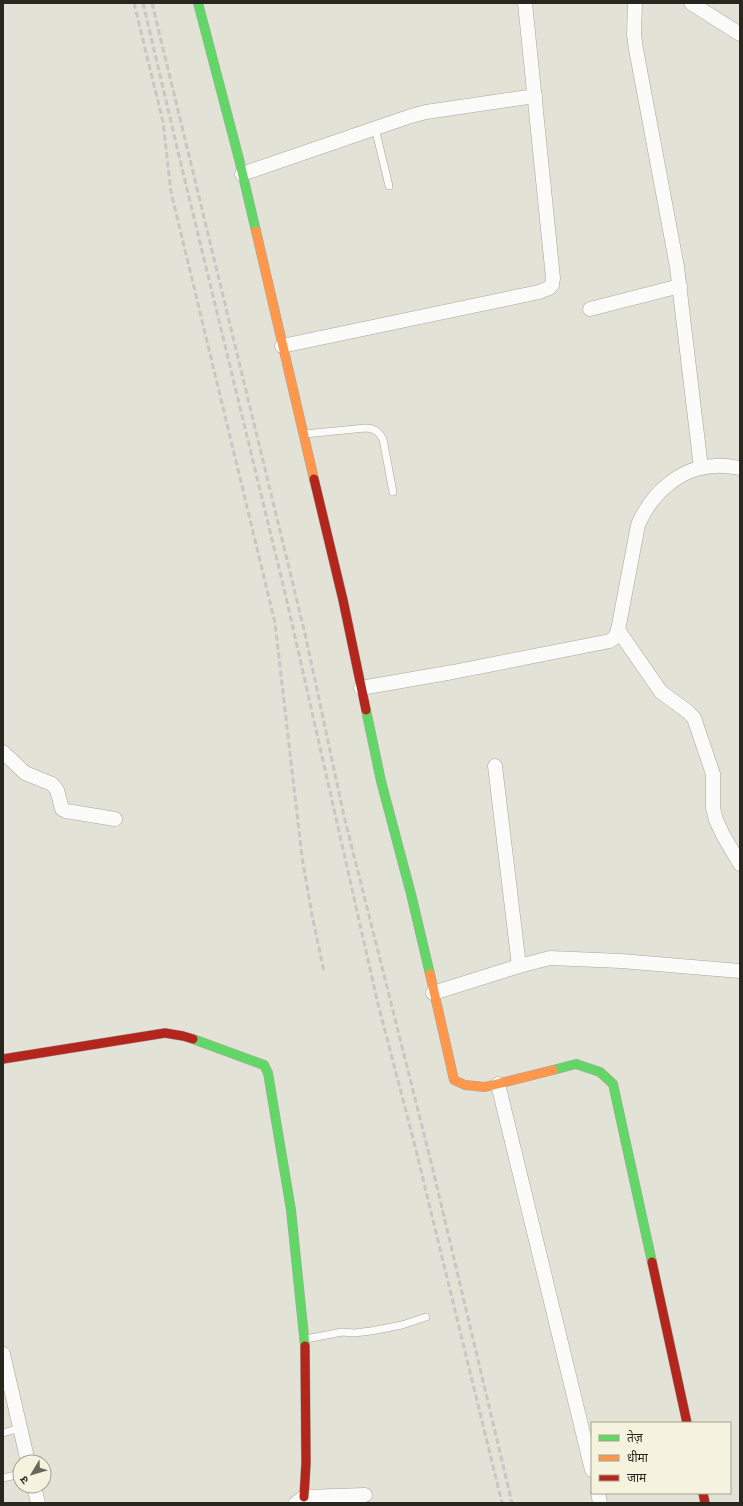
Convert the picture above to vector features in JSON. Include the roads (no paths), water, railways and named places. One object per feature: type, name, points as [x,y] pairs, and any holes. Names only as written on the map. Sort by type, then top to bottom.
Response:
[{"type":"street","points":[[198,3],[242,174],[343,600],[381,781],[411,894],[454,1080],[465,1085],[485,1087],[576,1064],[600,1072],[613,1084],[687,1422]]},
{"type":"street","points":[[282,346],[539,292],[549,288],[552,285],[552,270],[525,3]]},
{"type":"street","points":[[635,3],[634,36],[678,267],[701,468]]},
{"type":"street","points":[[691,3],[740,34]]},
{"type":"street","points":[[242,174],[426,112],[535,96]]},
{"type":"street","points":[[590,309],[680,286]]},
{"type":"street","points":[[362,688],[453,672],[610,641],[618,630],[638,525],[641,518],[662,488],[672,481],[701,468],[715,466],[740,468]]},
{"type":"street","points":[[618,630],[657,687],[694,718],[712,768],[713,808],[716,820],[740,864]]},
{"type":"street","points":[[3,752],[25,773],[52,784],[57,790],[62,808],[66,811],[115,819]]},
{"type":"street","points":[[496,766],[519,966]]},
{"type":"street","points":[[433,993],[519,966],[550,958],[621,961],[740,971]]},
{"type":"street","points":[[3,1059],[165,1033],[183,1036],[264,1065],[268,1073],[291,1210],[305,1339],[306,1463],[300,1500],[365,1495]]},
{"type":"street","points":[[498,1084],[591,1466]]},
{"type":"street","points":[[3,1354],[26,1454]]},
{"type":"lane","points":[[375,128],[389,186]]},
{"type":"lane","points":[[303,435],[372,428],[378,432],[383,439],[393,492]]},
{"type":"lane","points":[[305,1339],[342,1332],[354,1333],[371,1331],[402,1325],[426,1317]]},
{"type":"lane","points":[[3,1433],[20,1428]]},
{"type":"railway","points":[[134,3],[163,122],[171,192],[275,623],[302,857],[324,972]]},
{"type":"railway","points":[[143,3],[286,597],[378,1004],[413,1138],[502,1503]]},
{"type":"railway","points":[[152,3],[306,638],[344,816],[432,1166],[512,1503]]}]
